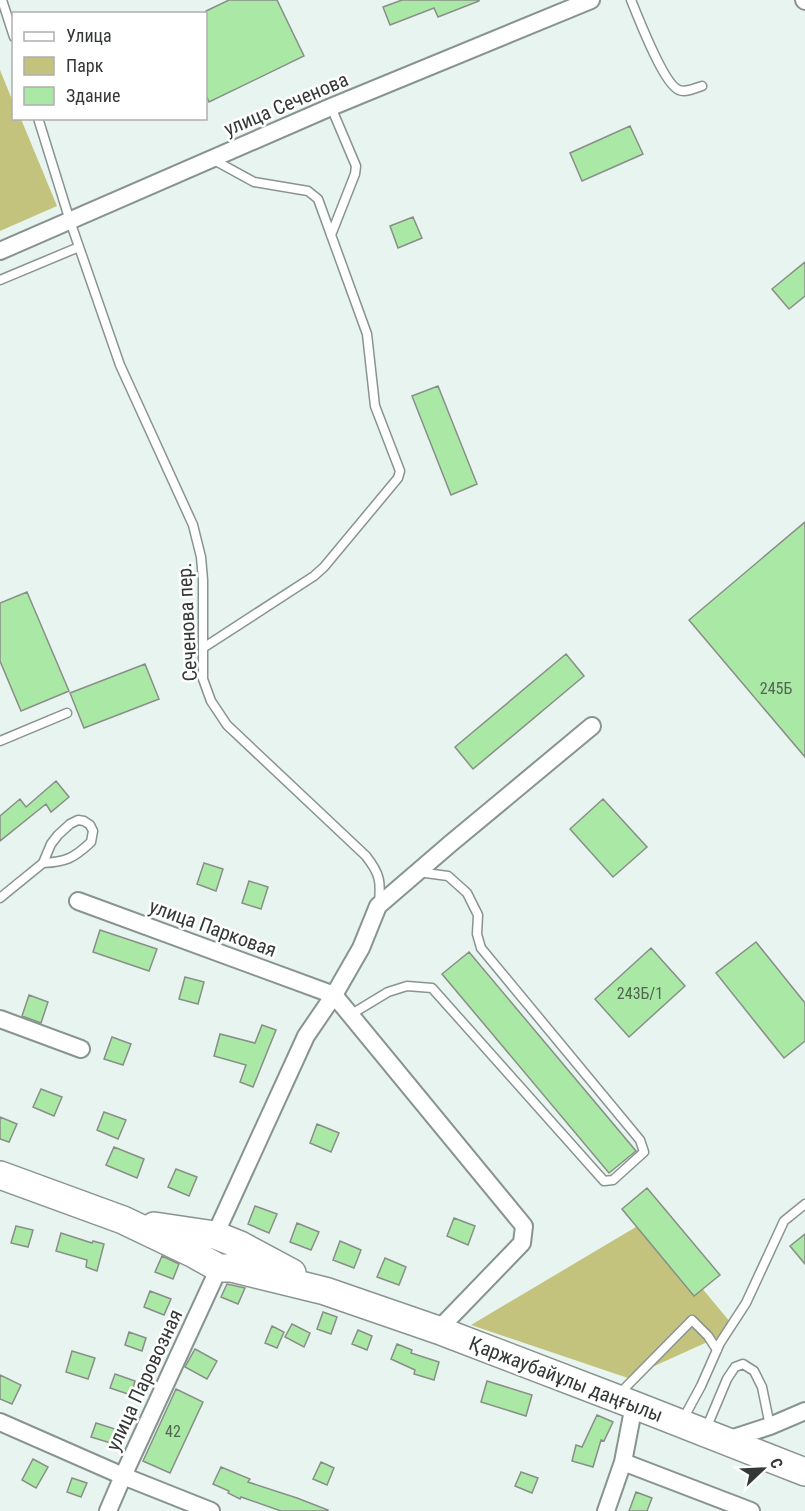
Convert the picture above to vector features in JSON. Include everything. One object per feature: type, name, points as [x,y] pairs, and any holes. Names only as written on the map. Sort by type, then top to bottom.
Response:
[{"type":"highway","name":"Қаржаубайұлы даңғылы","points":[[0,1175],[123,1221],[202,1240],[230,1260],[438,1330],[805,1472]]},
{"type":"street","name":"улица Сеченова","points":[[0,251],[331,107],[591,0]]},
{"type":"street","points":[[202,1240],[306,1036],[334,995],[361,948],[378,906],[592,726]]},
{"type":"street","name":"улица Парковая","points":[[78,901],[334,995]]},
{"type":"street","points":[[334,995],[524,1226],[522,1243],[438,1330]]},
{"type":"street","points":[[0,1019],[81,1049]]},
{"type":"street","name":"улица Паровозная","points":[[108,1511],[123,1476],[230,1260]]},
{"type":"street","points":[[606,1511],[623,1462],[625,1401]]},
{"type":"street","points":[[703,1432],[770,1426],[805,1411]]},
{"type":"street","points":[[0,1422],[123,1476],[211,1511]]},
{"type":"street","points":[[623,1462],[751,1511]]},
{"type":"lane","points":[[2,0],[12,31]]},
{"type":"lane","points":[[631,0],[657,60],[676,89],[683,92],[702,86]]},
{"type":"lane","points":[[331,107],[356,165],[355,174],[331,235]]},
{"type":"lane","name":"Сеченова пер.","points":[[39,120],[70,221],[120,365],[193,525],[201,557],[203,580],[203,679],[211,701],[227,725],[366,856],[375,868],[378,877],[380,886],[378,906]]},
{"type":"lane","points":[[203,648],[314,576],[398,478],[400,471],[375,406],[367,334],[318,199],[308,191],[254,182],[212,159]]},
{"type":"lane","points":[[0,280],[79,247]]},
{"type":"lane","points":[[0,741],[67,713]]},
{"type":"lane","points":[[0,898],[43,863],[51,844],[70,825],[78,820],[90,825],[93,831],[91,842],[78,855],[59,862],[43,863]]},
{"type":"lane","points":[[350,1015],[388,992],[407,986],[432,988],[604,1181],[613,1180],[644,1152],[640,1140],[481,948],[477,934],[478,915],[467,893],[448,876],[417,872]]},
{"type":"lane","points":[[703,1432],[701,1386],[717,1350],[746,1303],[784,1221],[805,1204]]},
{"type":"lane","points":[[625,1401],[692,1320],[708,1336],[717,1350]]},
{"type":"lane","points":[[703,1432],[727,1379],[735,1367],[742,1364],[754,1371],[762,1387],[770,1426]]},
{"type":"green space","points":[[0,70],[12,100],[12,120],[21,120],[57,206],[0,231]]},
{"type":"green space","points":[[646,1221],[736,1329],[628,1378],[471,1325]]},
{"type":"building","points":[[229,0],[277,0],[304,56],[209,102],[207,97],[206,11]]},
{"type":"building","points":[[402,0],[479,1],[438,17],[434,8],[390,25],[383,7]]},
{"type":"building","points":[[630,126],[643,154],[582,181],[570,153]]},
{"type":"building","points":[[413,217],[422,238],[398,248],[390,226]]},
{"type":"building","points":[[805,262],[805,296],[789,309],[772,289]]},
{"type":"building","points":[[438,386],[477,484],[451,495],[412,396]]},
{"type":"building","points":[[805,522],[805,757],[689,620]]},
{"type":"building","points":[[27,592],[69,691],[21,711],[0,661],[0,603]]},
{"type":"building","points":[[566,654],[584,676],[473,769],[455,747]]},
{"type":"building","points":[[145,664],[159,699],[84,728],[70,693]]},
{"type":"building","points":[[56,781],[69,797],[51,812],[46,804],[0,841],[0,816],[20,799],[26,807]]},
{"type":"building","points":[[603,799],[647,847],[613,877],[570,829]]},
{"type":"building","points":[[204,863],[223,869],[216,891],[197,884]]},
{"type":"building","points":[[249,881],[268,887],[261,909],[242,903]]},
{"type":"building","points":[[100,930],[157,949],[149,971],[93,952]]},
{"type":"building","points":[[756,942],[805,1003],[805,1041],[784,1058],[716,973]]},
{"type":"building","points":[[651,948],[685,986],[629,1037],[595,999]]},
{"type":"building","points":[[469,952],[636,1151],[609,1173],[442,974]]},
{"type":"building","points":[[185,977],[204,982],[198,1004],[179,999]]},
{"type":"building","points":[[29,995],[48,1002],[41,1023],[22,1016]]},
{"type":"building","points":[[262,1025],[276,1030],[253,1087],[240,1082],[246,1065],[214,1056],[220,1034],[255,1043]]},
{"type":"building","points":[[112,1037],[131,1044],[123,1065],[104,1059]]},
{"type":"building","points":[[41,1089],[62,1097],[54,1116],[33,1107]]},
{"type":"building","points":[[104,1112],[126,1120],[118,1139],[97,1130]]},
{"type":"building","points":[[0,1117],[17,1124],[9,1142],[0,1139]]},
{"type":"building","points":[[317,1124],[339,1133],[331,1152],[310,1143]]},
{"type":"building","points":[[114,1147],[144,1159],[137,1178],[106,1165]]},
{"type":"building","points":[[176,1169],[197,1177],[189,1196],[168,1187]]},
{"type":"building","points":[[647,1188],[720,1275],[694,1296],[622,1209]]},
{"type":"building","points":[[255,1206],[277,1214],[269,1233],[248,1224]]},
{"type":"building","points":[[454,1218],[475,1226],[468,1245],[447,1236]]},
{"type":"building","points":[[297,1223],[319,1232],[311,1250],[290,1242]]},
{"type":"building","points":[[16,1226],[33,1230],[28,1247],[11,1243]]},
{"type":"building","points":[[61,1233],[92,1243],[93,1241],[104,1244],[97,1271],[86,1267],[87,1260],[56,1251]]},
{"type":"building","points":[[805,1234],[805,1264],[790,1246]]},
{"type":"building","points":[[340,1241],[361,1250],[354,1268],[333,1260]]},
{"type":"building","points":[[162,1256],[179,1264],[173,1279],[155,1272]]},
{"type":"building","points":[[385,1258],[406,1267],[399,1285],[377,1277]]},
{"type":"building","points":[[227,1284],[245,1288],[238,1304],[221,1297]]},
{"type":"building","points":[[150,1291],[171,1299],[164,1315],[144,1307]]},
{"type":"building","points":[[323,1312],[337,1317],[331,1334],[317,1329]]},
{"type":"building","points":[[292,1324],[310,1333],[304,1347],[285,1337]]},
{"type":"building","points":[[272,1326],[284,1332],[277,1348],[265,1343]]},
{"type":"building","points":[[358,1330],[372,1336],[367,1350],[352,1344]]},
{"type":"building","points":[[129,1332],[146,1338],[142,1351],[125,1345]]},
{"type":"building","points":[[397,1344],[412,1350],[411,1353],[439,1362],[434,1380],[414,1374],[415,1370],[391,1359]]},
{"type":"building","points":[[195,1349],[217,1361],[207,1379],[185,1367]]},
{"type":"building","points":[[72,1351],[95,1358],[88,1379],[66,1372]]},
{"type":"building","points":[[115,1374],[135,1381],[131,1395],[110,1388]]},
{"type":"building","points":[[0,1375],[21,1385],[12,1404],[0,1399]]},
{"type":"building","points":[[487,1381],[532,1395],[526,1416],[481,1402]]},
{"type":"building","points":[[176,1389],[203,1402],[170,1473],[143,1461]]},
{"type":"building","points":[[597,1415],[613,1422],[604,1441],[601,1440],[593,1467],[572,1461],[576,1445],[582,1447]]},
{"type":"building","points":[[96,1423],[118,1430],[114,1444],[91,1437]]},
{"type":"building","points":[[33,1459],[48,1467],[36,1488],[22,1480]]},
{"type":"building","points":[[321,1462],[334,1468],[327,1485],[313,1479]]},
{"type":"building","points":[[221,1467],[250,1479],[248,1482],[328,1510],[281,1511],[241,1497],[240,1499],[213,1484]]},
{"type":"building","points":[[521,1472],[538,1478],[532,1493],[515,1486]]},
{"type":"building","points":[[72,1478],[87,1483],[81,1497],[67,1492]]},
{"type":"building","points":[[636,1492],[652,1498],[647,1511],[629,1511]]}]
